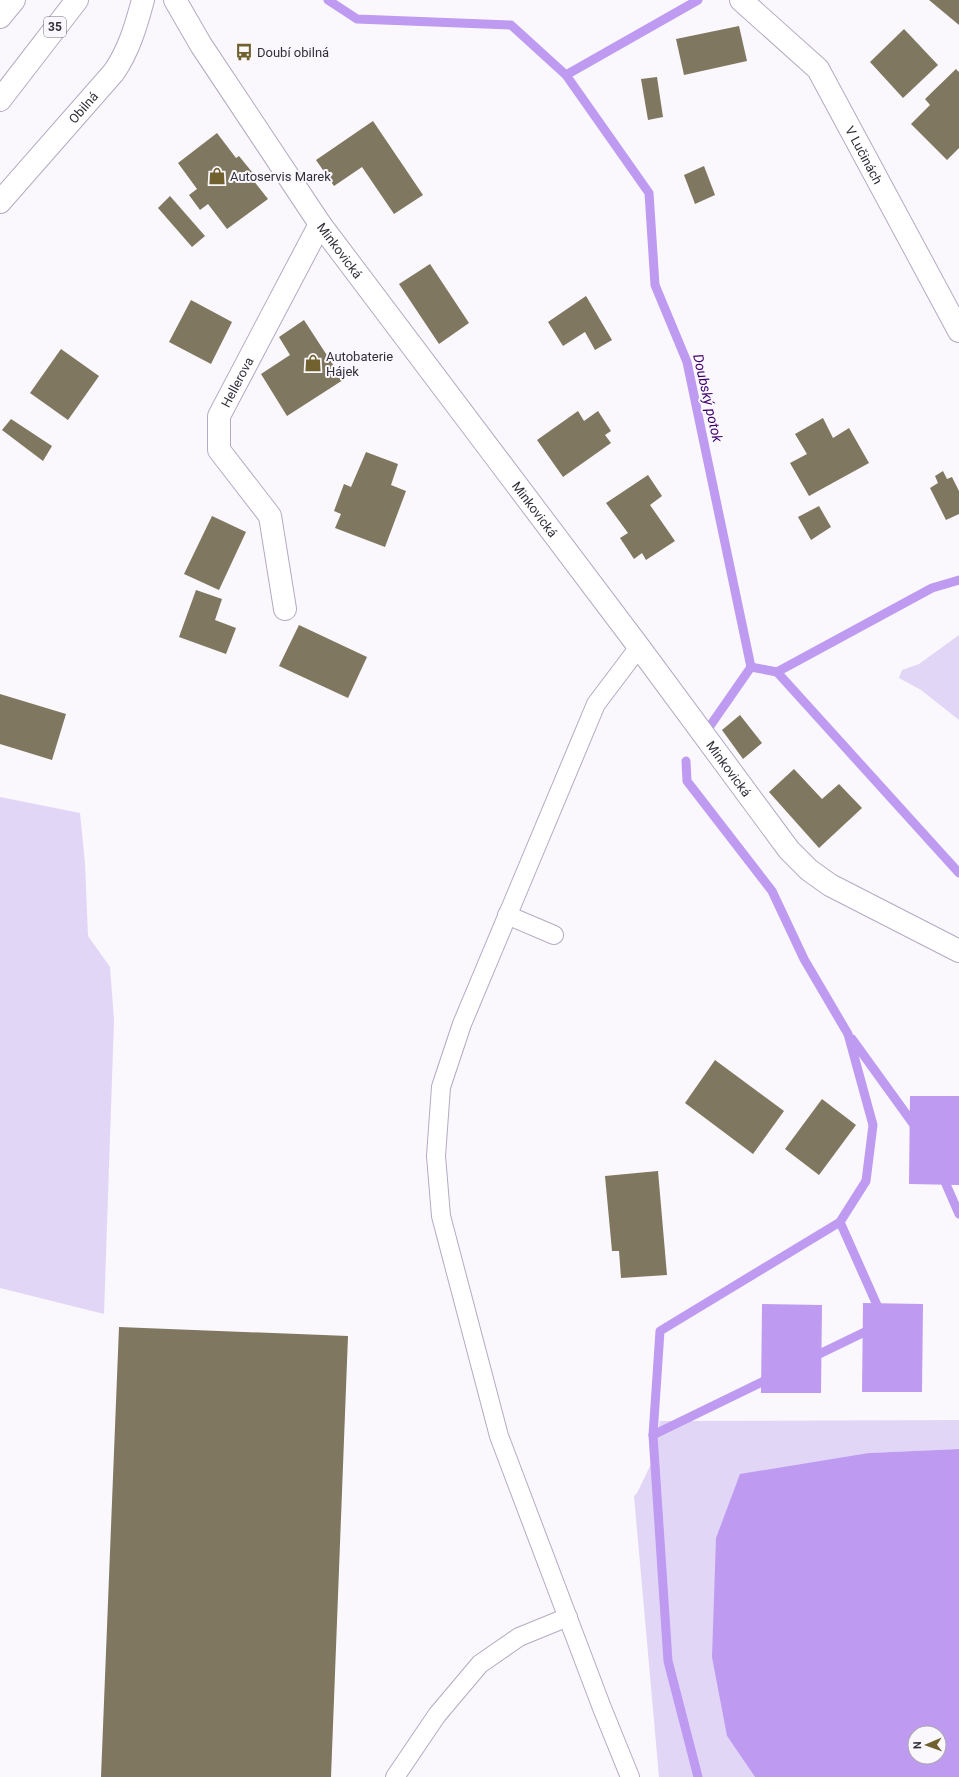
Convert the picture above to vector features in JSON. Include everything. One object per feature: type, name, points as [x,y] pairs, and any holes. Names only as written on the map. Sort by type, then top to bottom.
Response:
[{"type":"main road","points":[[0,17],[14,0]]},
{"type":"main road","name":"35","points":[[0,100],[77,0]]},
{"type":"main road","name":"Obilná","points":[[0,202],[114,72],[125,56],[132,39],[143,0]]},
{"type":"main road","name":"Minkovická","points":[[175,0],[201,45],[320,224],[639,647],[789,850],[809,870],[830,885],[959,951]]},
{"type":"main road","name":"V Lučinách","points":[[742,0],[818,69],[959,331]]},
{"type":"main road","name":"Hellerova","points":[[285,609],[270,516],[219,450],[220,416],[320,224]]},
{"type":"lane","points":[[630,1777],[499,1436],[441,1216],[436,1156],[441,1088],[462,1024],[596,704],[639,647]]},
{"type":"lane","points":[[507,915],[554,935]]},
{"type":"lane","points":[[395,1777],[437,1715],[480,1664],[519,1637],[568,1617]]},
{"type":"shaded area","points":[[959,635],[959,720],[921,690],[899,678],[902,670],[919,664]]},
{"type":"shaded area","points":[[0,797],[80,813],[85,863],[88,936],[110,967],[114,1020],[104,1314],[0,1288]]},
{"type":"shaded area","points":[[910,1096],[959,1096],[959,1185],[909,1184]]},
{"type":"shaded area","points":[[863,1303],[923,1304],[922,1392],[862,1392]]},
{"type":"shaded area","points":[[762,1304],[822,1305],[821,1393],[761,1393]]},
{"type":"shaded area","points":[[959,1420],[959,1449],[869,1453],[727,1736],[755,1777],[659,1777],[634,1496],[637,1493],[652,1462],[660,1421]]},
{"type":"shaded area","points":[[959,1449],[959,1777],[755,1777],[727,1736],[712,1657],[716,1538],[740,1474],[869,1453]]},
{"type":"building","points":[[929,0],[959,0],[959,25]]},
{"type":"building","points":[[739,26],[747,61],[684,75],[676,39]]},
{"type":"building","points":[[904,29],[938,65],[903,98],[870,62]]},
{"type":"building","points":[[956,69],[959,72],[959,148],[947,160],[911,124],[930,105],[925,99]]},
{"type":"building","points":[[657,77],[663,117],[648,120],[641,79]]},
{"type":"building","points":[[373,121],[423,195],[394,214],[362,167],[334,186],[316,160]]},
{"type":"building","points":[[217,133],[236,158],[239,156],[252,172],[249,175],[268,199],[227,229],[208,204],[200,210],[189,195],[197,189],[178,163]]},
{"type":"building","points":[[704,166],[715,195],[695,204],[684,175]]},
{"type":"building","points":[[170,196],[205,236],[192,247],[158,208]]},
{"type":"building","points":[[430,264],[469,323],[439,344],[399,284]]},
{"type":"building","points":[[586,296],[612,340],[595,350],[585,332],[563,346],[548,322]]},
{"type":"building","points":[[191,300],[232,322],[211,364],[169,342]]},
{"type":"building","points":[[304,320],[343,380],[287,416],[261,374],[290,355],[279,337]]},
{"type":"building","points":[[61,349],[99,376],[68,420],[30,393]]},
{"type":"building","points":[[578,411],[584,421],[598,411],[611,431],[605,435],[611,443],[563,477],[537,440]]},
{"type":"building","points":[[823,418],[833,438],[849,428],[869,463],[809,496],[790,463],[807,454],[795,434]]},
{"type":"building","points":[[11,419],[52,446],[43,461],[2,430]]},
{"type":"building","points":[[366,452],[398,464],[391,485],[406,491],[385,547],[335,528],[341,514],[334,511],[344,484],[351,487]]},
{"type":"building","points":[[943,471],[947,479],[952,477],[959,491],[959,514],[946,520],[930,488],[938,483],[935,476]]},
{"type":"building","points":[[648,475],[662,496],[650,505],[675,541],[646,560],[642,553],[634,559],[620,538],[628,533],[606,503]]},
{"type":"building","points":[[819,506],[831,527],[811,540],[798,517]]},
{"type":"building","points":[[212,516],[246,532],[219,590],[184,574]]},
{"type":"building","points":[[196,590],[222,599],[215,620],[236,628],[226,654],[179,637]]},
{"type":"building","points":[[299,625],[367,657],[348,698],[279,666]]},
{"type":"building","points":[[0,694],[66,714],[52,760],[0,744]]},
{"type":"building","points":[[740,715],[762,743],[743,759],[722,730]]},
{"type":"building","points":[[794,769],[822,799],[839,784],[862,808],[819,848],[769,792]]},
{"type":"building","points":[[715,1060],[784,1111],[753,1154],[685,1103]]},
{"type":"building","points":[[822,1099],[856,1125],[819,1175],[785,1149]]},
{"type":"building","points":[[658,1171],[667,1275],[621,1278],[619,1251],[612,1251],[605,1176]]},
{"type":"building","points":[[119,1327],[348,1336],[331,1777],[101,1777]]},
{"type":"waterway","name":"Doubský potok","points":[[328,0],[357,19],[511,25],[566,75],[649,193],[655,285],[687,362],[751,667],[777,672],[932,588],[959,580]]},
{"type":"waterway","points":[[566,75],[698,0]]},
{"type":"waterway","points":[[710,726],[751,667]]},
{"type":"waterway","points":[[777,672],[959,873]]},
{"type":"waterway","points":[[686,761],[687,781],[772,891],[804,959],[848,1034],[873,1125],[866,1181],[840,1222],[660,1331],[653,1435],[668,1661],[698,1777]]},
{"type":"waterway","points":[[852,1039],[917,1129]]},
{"type":"waterway","points":[[942,1175],[959,1214]]},
{"type":"waterway","points":[[840,1222],[881,1314]]},
{"type":"waterway","points":[[811,1358],[873,1328]]},
{"type":"waterway","points":[[653,1435],[772,1377]]},
{"type":"place","name":"Doubí obilná","points":[[244,52]]},
{"type":"place","name":"Autoservis Marek","points":[[217,176]]},
{"type":"place","name":"Autobaterie Hájek","points":[[313,363]]}]
